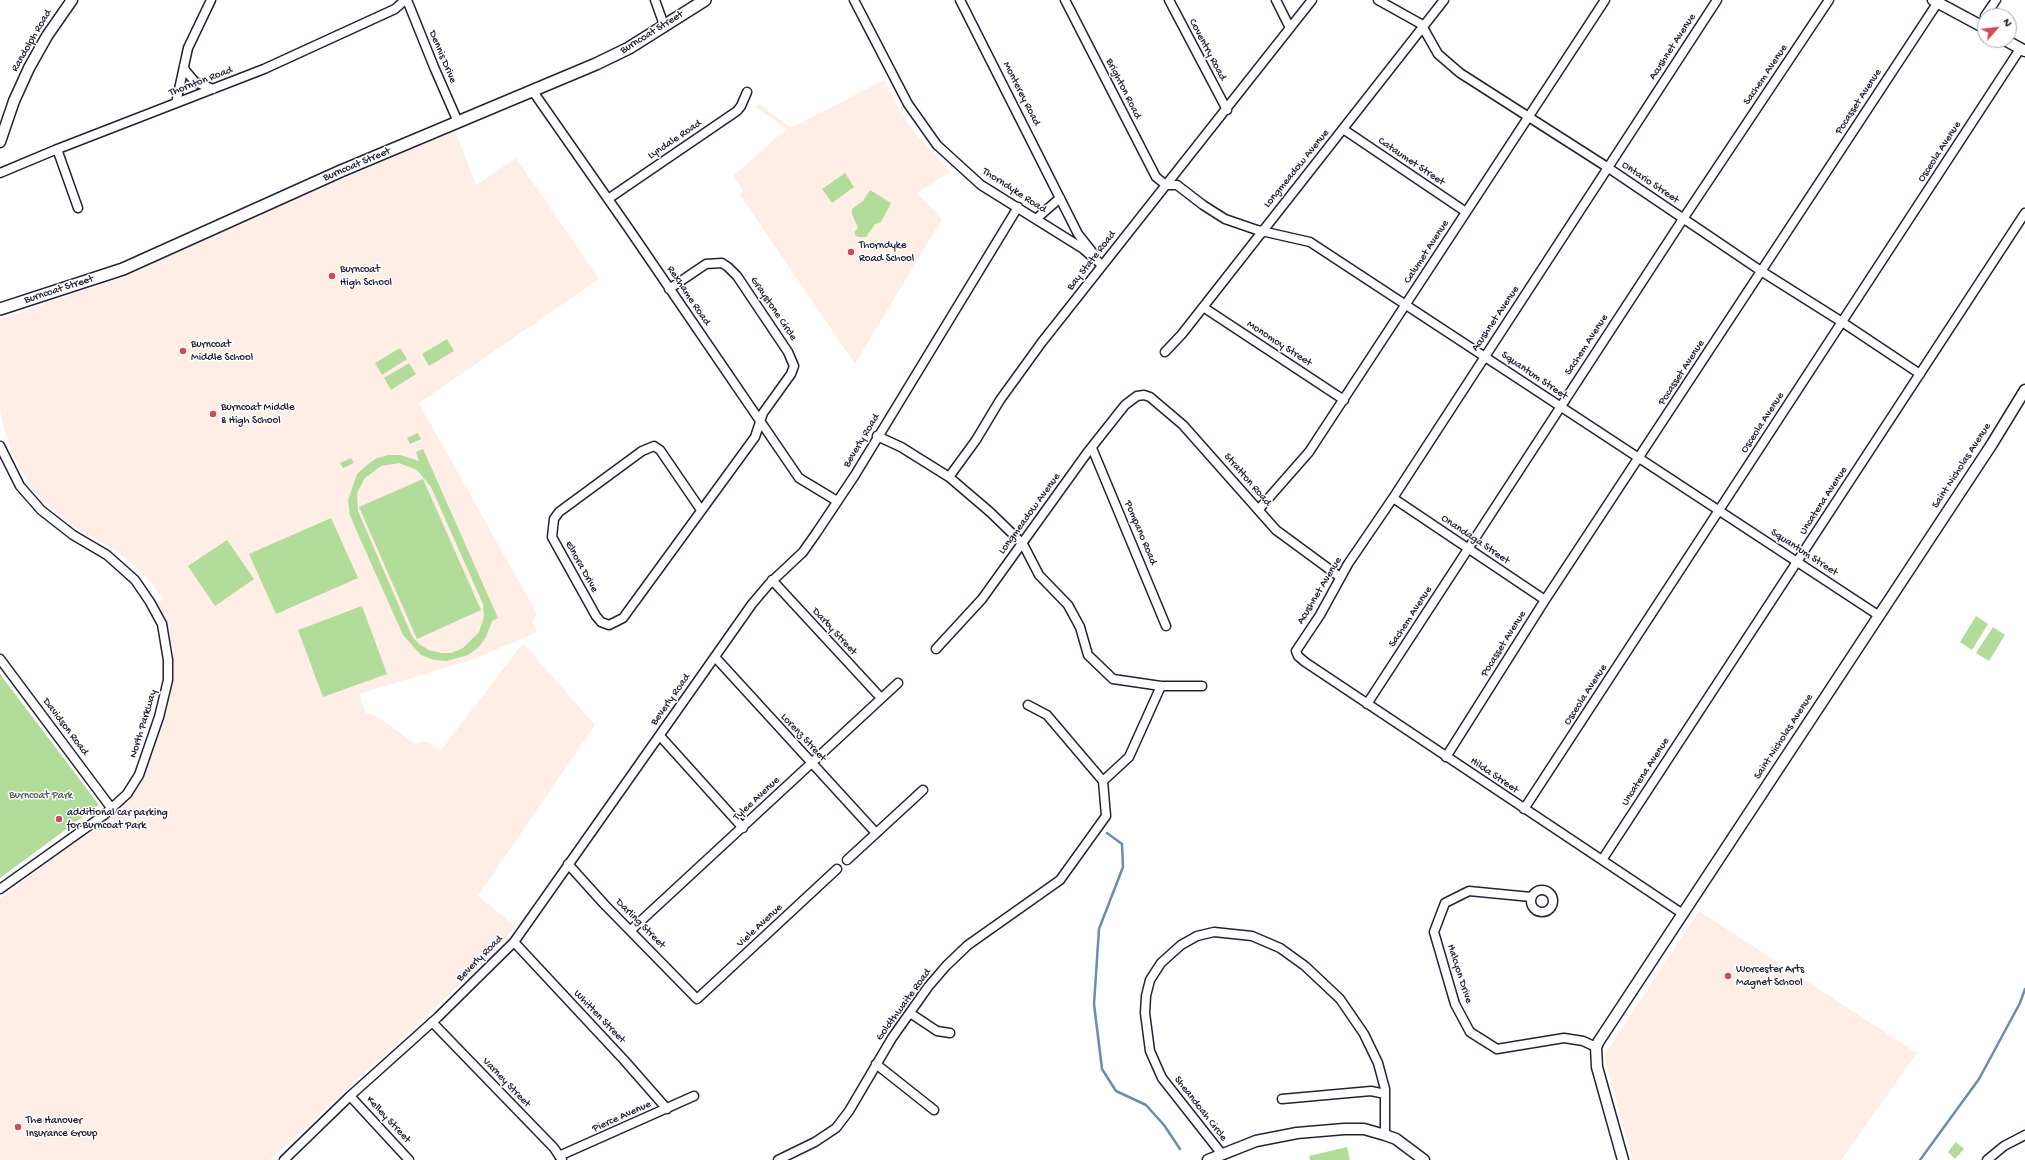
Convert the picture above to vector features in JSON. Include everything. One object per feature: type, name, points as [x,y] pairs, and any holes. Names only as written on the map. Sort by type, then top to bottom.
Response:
[{"type":"main road","name":"Burncoat Street","points":[[0,310],[123,269],[341,171],[613,56],[629,48],[705,0]]},
{"type":"street","name":"Randolph Road","points":[[0,142],[14,101],[29,68],[47,36],[72,0]]},
{"type":"street","points":[[176,103],[188,48],[211,0]]},
{"type":"street","name":"Thornton Road","points":[[0,173],[57,149],[264,69],[395,9],[406,0]]},
{"type":"street","name":"Dennis Drive","points":[[406,0],[458,122]]},
{"type":"street","points":[[655,0],[664,25]]},
{"type":"street","name":"Thorndyke Road","points":[[854,0],[908,104],[927,133],[937,145],[981,185],[1082,248],[1102,265]]},
{"type":"street","name":"Monterey Road","points":[[960,0],[1078,234],[1102,265]]},
{"type":"street","name":"Brighton Road","points":[[1065,0],[1156,177],[1166,184]]},
{"type":"street","name":"Coventry Road","points":[[1169,0],[1227,110]]},
{"type":"street","points":[[1276,0],[1290,28]]},
{"type":"street","name":"Bay State Road","points":[[948,477],[976,440],[999,401],[1020,372],[1102,265],[1227,110],[1312,0]]},
{"type":"street","name":"Ontario Street","points":[[1378,0],[1421,24],[1438,54],[1452,67],[1528,118],[1607,167],[1761,271],[1842,322],[1920,374]]},
{"type":"street","name":"Longmeadow Avenue","points":[[1165,352],[1444,0]]},
{"type":"street","name":"Calumet Avenue","points":[[1259,510],[1302,461],[1344,400],[1605,0]]},
{"type":"street","name":"Acushnet Avenue","points":[[1296,651],[1320,615],[1340,577],[1717,0]]},
{"type":"street","name":"Sachem Avenue","points":[[1367,704],[1683,219],[1829,0]]},
{"type":"street","points":[[1936,1],[1977,19]]},
{"type":"street","name":"Pocasset Avenue","points":[[1446,757],[1545,600],[1640,458],[1936,1]]},
{"type":"street","name":"Osceola Avenue","points":[[1524,809],[1842,322],[2023,50]]},
{"type":"street","points":[[184,66],[185,70],[195,82],[213,89]]},
{"type":"street","name":"Rexhame Road","points":[[532,90],[798,478],[837,501]]},
{"type":"street","name":"Lyndale Road","points":[[608,199],[737,111],[741,106],[747,92]]},
{"type":"street","name":"Cataumet Street","points":[[1343,129],[1466,212]]},
{"type":"street","points":[[57,149],[78,208]]},
{"type":"street","name":"Squantum Street","points":[[1166,184],[1177,185],[1203,205],[1225,219],[1310,242],[1878,615]]},
{"type":"street","points":[[1036,219],[1060,198]]},
{"type":"street","name":"Beverly Road","points":[[284,1160],[350,1096],[432,1022],[514,942],[752,604],[772,580],[803,552],[878,436],[1018,207]]},
{"type":"street","name":"Uncatena Avenue","points":[[1602,860],[2025,214]]},
{"type":"street","name":"Graystone Circle","points":[[669,289],[706,264],[722,263],[737,276],[784,345],[792,358],[794,366],[791,374],[763,412],[760,424]]},
{"type":"street","name":"Monomoy Street","points":[[1202,307],[1344,400]]},
{"type":"street","name":"Saint Nicholas Avenue","points":[[1596,1047],[1878,615],[1992,444],[2025,390]]},
{"type":"street","name":"Longmeadow Avenue","points":[[936,649],[982,599],[1125,405],[1137,396],[1142,395]]},
{"type":"street","name":"Stratton Road","points":[[1142,395],[1150,397],[1183,425],[1282,536],[1340,577]]},
{"type":"street","name":"Elnora Drive","points":[[701,510],[660,450],[654,446],[648,447],[559,512],[554,519],[552,537],[596,616],[602,622],[609,624],[616,623],[629,612],[755,437],[760,424]]},
{"type":"street","points":[[878,436],[901,447],[948,477],[990,512],[1023,544],[1039,575],[1068,605],[1080,627],[1088,656],[1113,679],[1162,686],[1202,686]]},
{"type":"street","name":"North Parkway","points":[[0,446],[12,473],[29,497],[68,532],[106,555],[125,570],[143,590],[162,624],[168,660],[168,680],[164,700],[139,775],[127,794],[112,809],[0,889]]},
{"type":"street","name":"Pompano Road","points":[[1092,448],[1166,626]]},
{"type":"street","name":"Onandaga Street","points":[[1393,498],[1545,600]]},
{"type":"street","name":"Darby Street","points":[[772,580],[881,698]]},
{"type":"street","name":"Hilda Street","points":[[1296,651],[1298,656],[1305,662],[1683,914]]},
{"type":"street","name":"Lorenz Street","points":[[715,657],[876,833]]},
{"type":"street","name":"Davidson Road","points":[[0,659],[112,809]]},
{"type":"street","name":"Tylee Avenue","points":[[631,930],[898,683]]},
{"type":"street","points":[[1028,705],[1047,715],[1104,781],[1129,757],[1162,686]]},
{"type":"street","points":[[660,736],[743,828]]},
{"type":"street","name":"Goldthwaite Road","points":[[778,1160],[815,1142],[836,1128],[849,1111],[876,1064],[928,987],[968,945],[1060,880],[1106,816],[1104,781]]},
{"type":"street","points":[[846,860],[923,790]]},
{"type":"street","name":"Darling Street","points":[[568,864],[604,904],[697,999]]},
{"type":"street","name":"Viele Avenue","points":[[697,999],[837,869]]},
{"type":"street","name":"Halcyon Drive","points":[[1531,898],[1469,891],[1445,903],[1434,932],[1455,1004],[1470,1032],[1498,1050],[1564,1038],[1583,1041],[1596,1047]]},
{"type":"street","name":"Sheandoah Circle","points":[[1221,1154],[1162,1078],[1150,1051],[1146,1030],[1146,996],[1152,977],[1166,957],[1181,945],[1197,936],[1223,932],[1252,936],[1280,948],[1305,966],[1340,999],[1364,1034],[1378,1063],[1384,1081],[1385,1135]]},
{"type":"street","name":"Whitten Street","points":[[514,942],[624,1060],[667,1109]]},
{"type":"street","points":[[910,1013],[937,1031],[950,1033]]},
{"type":"street","name":"Varney Street","points":[[432,1022],[554,1148],[561,1158]]},
{"type":"street","points":[[1596,1047],[1597,1066],[1623,1160]]},
{"type":"street","points":[[876,1064],[934,1110]]},
{"type":"street","points":[[1282,1098],[1372,1091],[1385,1094]]},
{"type":"street","name":"Kelley Street","points":[[350,1096],[409,1159]]},
{"type":"street","name":"Pierce Avenue","points":[[561,1158],[694,1096]]},
{"type":"street","points":[[1208,1160],[1256,1141],[1297,1133],[1356,1129],[1375,1131],[1396,1139],[1424,1160]]},
{"type":"street","points":[[1987,1160],[2004,1146],[2025,1135]]},
{"type":"shaded area","name":"Thorndyke Road School","points":[[884,80],[900,111],[914,132],[950,172],[917,193],[942,219],[855,364],[740,195],[743,191],[733,176],[786,129],[755,106],[759,104],[791,128]]},
{"type":"shaded area","points":[[455,131],[476,185],[516,158],[599,279],[419,403],[537,614],[532,623],[537,632],[474,659],[359,694],[366,713],[375,715],[415,744],[424,741],[441,750],[523,643],[595,725],[478,896],[515,926],[495,952],[270,1160],[0,1160],[0,898],[97,827],[137,790],[159,731],[170,694],[174,673],[173,650],[168,628],[158,603],[164,599],[148,579],[127,559],[111,547],[74,527],[45,503],[33,489],[13,456],[2,421],[0,407],[0,319],[123,277],[251,218]]},
{"type":"shaded area","name":"Worcester Arts Magnet School","points":[[1699,911],[1917,1053],[1841,1160],[1633,1160],[1604,1056]]},
{"type":"green space","points":[[845,173],[854,187],[832,203],[822,189]]},
{"type":"green space","points":[[870,190],[891,203],[881,222],[875,224],[866,237],[858,237],[855,235],[855,231],[858,228],[852,214],[852,209],[863,201]]},
{"type":"green space","points":[[447,339],[454,351],[429,366],[422,354]]},
{"type":"green space","points":[[400,348],[407,359],[382,375],[375,363]]},
{"type":"green space","points":[[409,363],[416,374],[391,390],[384,378]]},
{"type":"green space","points":[[418,433],[421,439],[410,444],[407,438]]},
{"type":"green space","points":[[423,449],[498,618],[492,621],[486,637],[479,647],[468,655],[447,661],[434,660],[421,655],[403,635],[350,515],[348,500],[357,474],[377,458],[388,455],[400,455],[419,461],[416,452]],"holes":[[[399,463],[417,470],[431,487],[483,604],[484,617],[479,632],[463,648],[451,653],[441,653],[429,650],[419,644],[412,636],[358,511],[357,493],[365,478],[381,466]]]},
{"type":"green space","points":[[351,458],[354,463],[343,468],[340,463]]},
{"type":"green space","points":[[423,479],[481,610],[417,639],[359,507]]},
{"type":"green space","points":[[331,518],[358,578],[276,614],[249,554]]},
{"type":"green space","points":[[227,540],[254,579],[215,606],[188,566]]},
{"type":"green space","points":[[362,606],[387,674],[323,697],[298,630]]},
{"type":"green space","points":[[1976,616],[1988,624],[1972,650],[1960,642]]},
{"type":"green space","points":[[1993,627],[2005,635],[1989,661],[1976,653]]},
{"type":"green space","name":"Burncoat Park","points":[[0,674],[99,805],[0,878]]},
{"type":"green space","points":[[1956,1142],[1964,1149],[1955,1159],[1948,1152]]},
{"type":"green space","points":[[1347,1147],[1350,1160],[1310,1160],[1309,1156]]},
{"type":"waterway","points":[[1107,833],[1122,844],[1123,867],[1099,929],[1094,1004],[1102,1069],[1116,1091],[1146,1105],[1164,1125],[1180,1149]]},
{"type":"waterway","points":[[1920,1160],[1979,1079],[2020,1003],[2025,989]]},
{"type":"place","name":"Thorndyke Road School","points":[[851,252]]},
{"type":"place","name":"Burncoat High School","points":[[332,276]]},
{"type":"place","name":"Burncoat Middle School","points":[[183,351]]},
{"type":"place","name":"Burncoat Middle & High School","points":[[213,414]]},
{"type":"place","name":"additional car parking for Burncoat Park","points":[[59,819]]},
{"type":"place","name":"Worcester Arts Magnet School","points":[[1728,976]]},
{"type":"place","name":"The Hanover Insurance Group","points":[[18,1127]]}]
